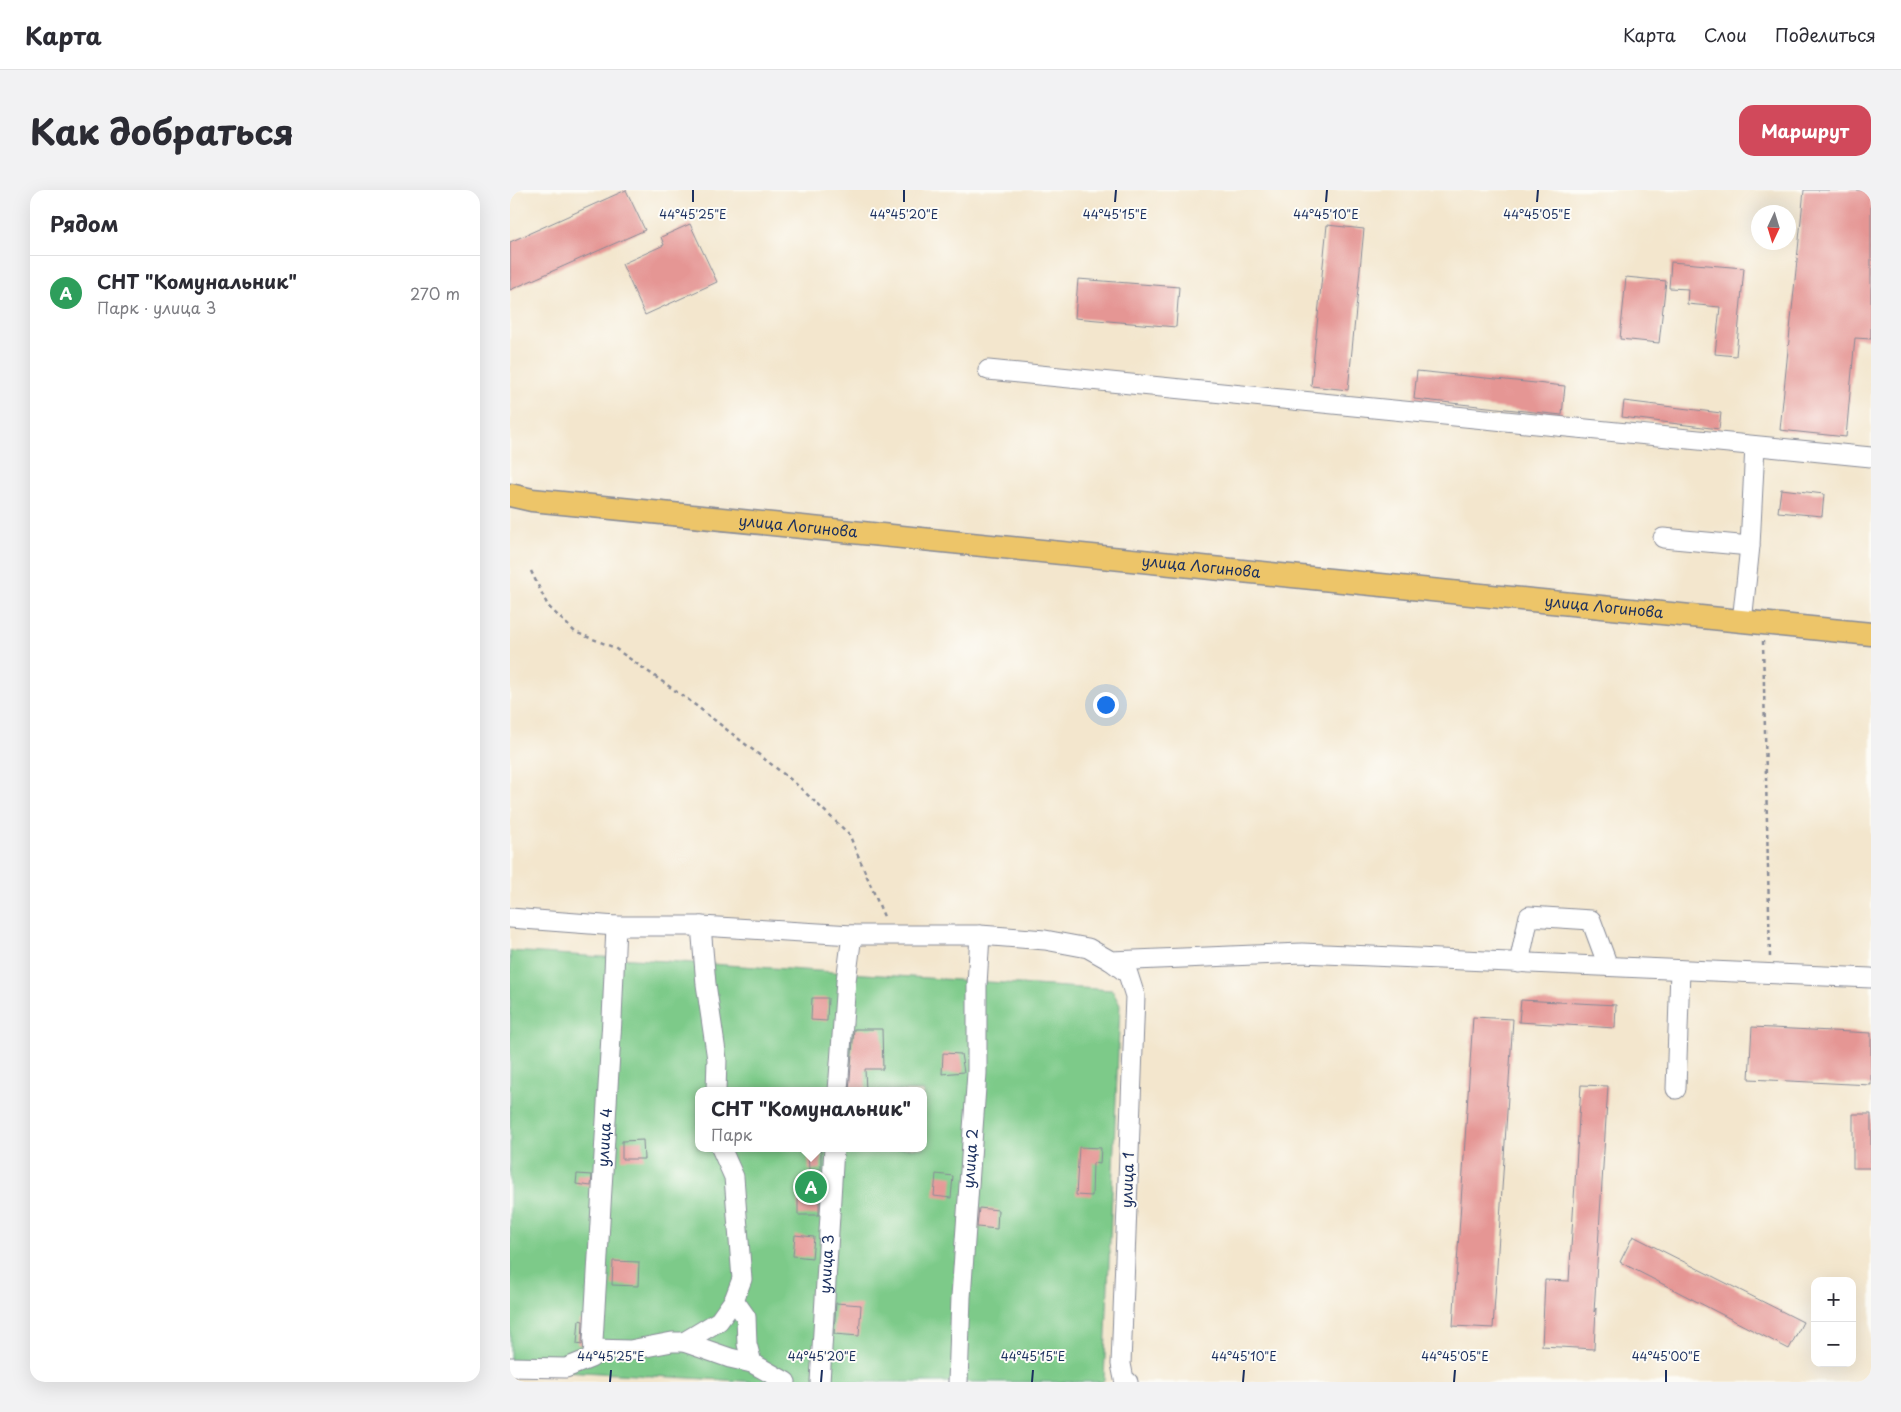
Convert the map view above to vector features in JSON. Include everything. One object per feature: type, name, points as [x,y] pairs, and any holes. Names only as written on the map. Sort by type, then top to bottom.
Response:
[{"type":"main road","name":"улица Логинова","points":[[510,495],[521,501],[1871,634]]},
{"type":"street","points":[[988,370],[1871,457]]},
{"type":"street","points":[[1752,623],[1750,546],[1755,446]]},
{"type":"street","points":[[1663,538],[1750,546]]},
{"type":"street","points":[[1520,963],[1529,916],[1591,920],[1608,966]]},
{"type":"street","points":[[510,918],[616,926],[701,926],[852,936],[980,934],[1045,940],[1088,948],[1111,961],[1302,953],[1871,978]]},
{"type":"street","name":"улица 4","points":[[594,1348],[616,926]]},
{"type":"street","points":[[701,926],[706,984],[717,1059],[716,1087]]},
{"type":"street","name":"улица 2","points":[[958,1382],[961,1297],[977,1073],[977,985],[980,934]]},
{"type":"street","points":[[838,1087],[846,981],[852,936]]},
{"type":"street","name":"улица 1","points":[[1111,961],[1128,974],[1135,996],[1124,1377]]},
{"type":"street","points":[[1676,1090],[1680,970]]},
{"type":"street","points":[[684,1342],[719,1321],[734,1300],[742,1279],[734,1177],[723,1152]]},
{"type":"street","name":"улица 3","points":[[820,1382],[834,1152]]},
{"type":"street","points":[[734,1300],[746,1317],[747,1344],[752,1363]]},
{"type":"street","points":[[510,1366],[566,1368],[591,1358],[594,1348],[630,1350],[672,1342],[684,1342],[730,1358],[752,1363],[786,1382]]},
{"type":"path","points":[[531,571],[548,606],[575,632],[613,647],[690,701],[794,782],[849,834],[892,935]]},
{"type":"path","points":[[1752,623],[1770,974]]},
{"type":"green space","points":[[510,951],[1112,990],[1120,1005],[1104,1380],[1102,1382],[760,1382],[510,1368]]},
{"type":"building","points":[[626,190],[645,230],[510,290],[510,242]]},
{"type":"building","points":[[1804,190],[1871,190],[1871,339],[1855,338],[1846,437],[1780,430]]},
{"type":"building","points":[[690,224],[717,282],[645,315],[622,264],[664,245],[661,237]]},
{"type":"building","points":[[1327,225],[1364,229],[1348,390],[1311,386]]},
{"type":"building","points":[[1671,262],[1744,268],[1736,356],[1715,354],[1720,307],[1687,304],[1688,289],[1669,288]]},
{"type":"building","points":[[1626,277],[1666,281],[1659,343],[1620,339]]},
{"type":"building","points":[[1078,279],[1179,287],[1176,327],[1075,318]]},
{"type":"building","points":[[1417,371],[1565,386],[1562,415],[1414,399]]},
{"type":"building","points":[[1624,401],[1721,413],[1719,429],[1622,417]]},
{"type":"building","points":[[1781,489],[1824,494],[1822,516],[1778,512]]},
{"type":"building","points":[[812,998],[828,998],[827,1021],[811,1020]]},
{"type":"building","points":[[1521,1000],[1616,1005],[1615,1028],[1519,1022]]},
{"type":"building","points":[[1473,1017],[1513,1019],[1493,1328],[1453,1326]]},
{"type":"building","points":[[1752,1027],[1871,1033],[1871,1085],[1749,1079]]},
{"type":"building","points":[[854,1029],[882,1029],[883,1069],[865,1069],[866,1087],[849,1087]]},
{"type":"building","points":[[943,1053],[961,1054],[964,1072],[942,1074]]},
{"type":"building","points":[[1581,1085],[1608,1086],[1594,1312],[1596,1308],[1594,1349],[1542,1346],[1545,1280],[1569,1281]]},
{"type":"building","points":[[1853,1114],[1871,1114],[1871,1168],[1853,1168]]},
{"type":"building","points":[[643,1140],[644,1159],[622,1159],[622,1141]]},
{"type":"building","points":[[1079,1147],[1101,1148],[1100,1164],[1093,1163],[1092,1196],[1076,1195]]},
{"type":"building","points":[[808,1152],[821,1152],[821,1169],[809,1170]]},
{"type":"building","points":[[577,1174],[592,1175],[591,1186],[576,1184]]},
{"type":"building","points":[[936,1174],[953,1176],[951,1198],[934,1196]]},
{"type":"building","points":[[798,1190],[819,1190],[819,1215],[798,1215]]},
{"type":"building","points":[[979,1208],[998,1210],[997,1229],[977,1227]]},
{"type":"building","points":[[795,1235],[814,1237],[812,1258],[793,1256]]},
{"type":"building","points":[[1633,1236],[1803,1322],[1789,1349],[1620,1262]]},
{"type":"building","points":[[613,1261],[639,1262],[638,1286],[612,1285]]},
{"type":"building","points":[[836,1303],[861,1305],[859,1336],[834,1334]]},
{"type":"building","points":[[579,1320],[583,1321],[582,1345],[577,1344]]},
{"type":"place","name":"СНТ \"Комунальник\"","points":[[811,1187]]}]
